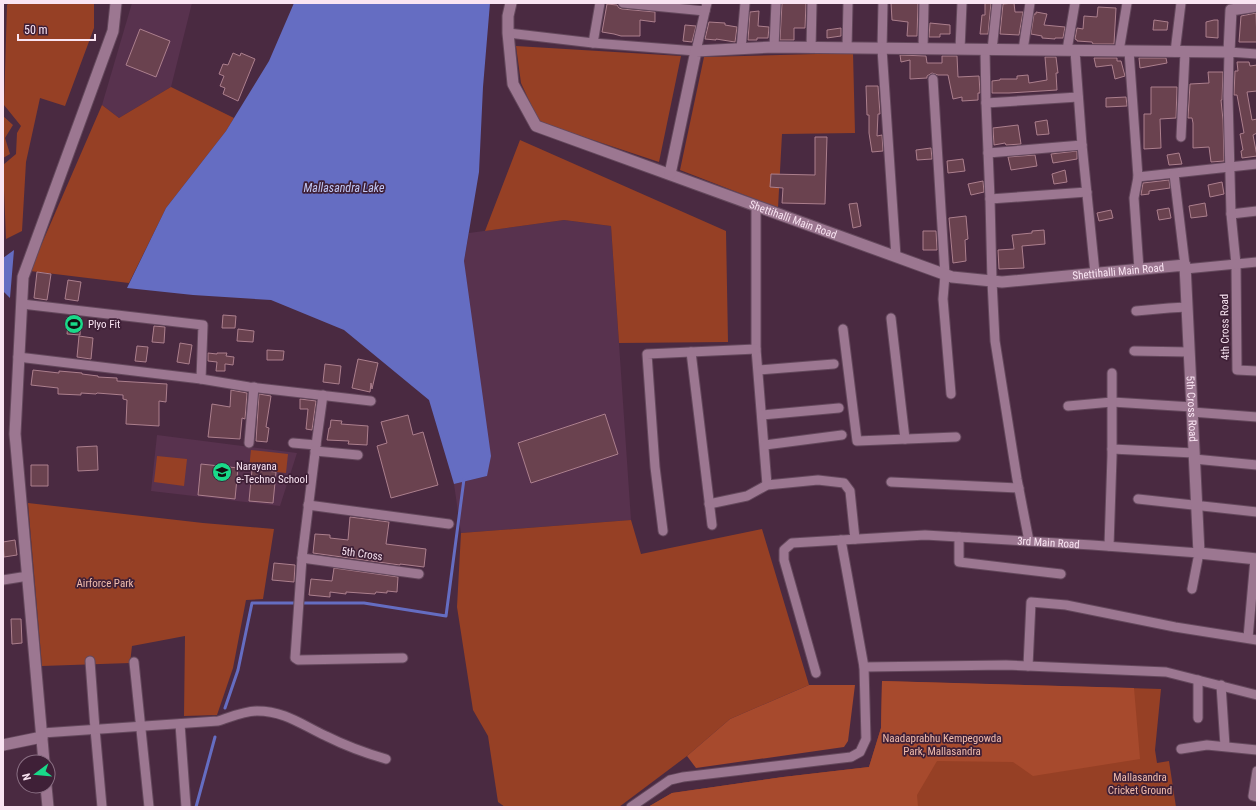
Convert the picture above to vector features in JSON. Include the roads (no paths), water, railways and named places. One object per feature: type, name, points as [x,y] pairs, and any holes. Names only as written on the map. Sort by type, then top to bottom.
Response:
[{"type":"street","points":[[43,754],[15,434],[23,277],[113,31],[116,3]]},
{"type":"street","name":"Shettihalli Main Road","points":[[511,3],[508,16],[508,33],[513,84],[536,126],[952,277],[1002,282],[1139,269],[1185,267]]},
{"type":"street","points":[[593,43],[600,3]]},
{"type":"street","points":[[623,3],[706,7],[670,174]]},
{"type":"street","points":[[741,49],[744,3]]},
{"type":"street","points":[[774,47],[776,3]]},
{"type":"street","points":[[811,48],[812,3]]},
{"type":"street","points":[[848,3],[848,48]]},
{"type":"street","points":[[883,3],[882,49],[896,257]]},
{"type":"street","points":[[923,49],[924,3]]},
{"type":"street","points":[[960,49],[962,3]]},
{"type":"street","points":[[997,3],[989,50],[986,103],[995,341],[1029,541]]},
{"type":"street","points":[[1023,50],[1030,3]]},
{"type":"street","points":[[1075,3],[1071,51],[1078,97],[1095,273]]},
{"type":"street","points":[[1127,3],[1124,51],[1138,177],[1134,198],[1139,269]]},
{"type":"street","points":[[1181,3],[1181,137]]},
{"type":"street","points":[[1236,264],[1231,214],[1228,96],[1231,6],[1257,6]]},
{"type":"street","points":[[508,33],[593,43],[696,51],[774,47],[1229,52],[1257,54]]},
{"type":"street","points":[[933,79],[945,275],[943,299],[951,394]]},
{"type":"street","points":[[986,103],[1078,97]]},
{"type":"street","points":[[988,152],[1082,145]]},
{"type":"street","points":[[1138,177],[1257,164]]},
{"type":"street","points":[[1174,174],[1185,267],[1257,262]]},
{"type":"street","points":[[990,199],[1087,192]]},
{"type":"street","points":[[756,206],[756,349],[759,370],[767,485]]},
{"type":"street","points":[[1231,214],[1257,212]]},
{"type":"street","name":"4th Cross Road","points":[[1236,264],[1237,370],[1257,370]]},
{"type":"street","name":"5th Cross Road","points":[[1185,267],[1198,553]]},
{"type":"street","points":[[22,304],[203,325],[201,380]]},
{"type":"street","points":[[1136,311],[1187,307]]},
{"type":"street","points":[[891,318],[905,439]]},
{"type":"street","points":[[843,329],[857,441],[956,437]]},
{"type":"street","points":[[663,531],[655,467],[647,354],[756,349]]},
{"type":"street","points":[[1134,351],[1189,352]]},
{"type":"street","points":[[691,352],[712,525]]},
{"type":"street","points":[[18,357],[254,387],[371,400]]},
{"type":"street","points":[[759,370],[834,364]]},
{"type":"street","points":[[1109,546],[1112,449],[1112,373]]},
{"type":"street","points":[[249,443],[254,387]]},
{"type":"street","points":[[323,394],[308,504],[294,655],[296,659],[403,658]]},
{"type":"street","points":[[1068,406],[1112,402],[1257,418]]},
{"type":"street","points":[[762,415],[840,408]]},
{"type":"street","points":[[765,445],[842,435]]},
{"type":"street","points":[[293,443],[358,456]]},
{"type":"street","points":[[1112,449],[1194,456],[1257,465]]},
{"type":"street","points":[[709,504],[747,496],[767,485],[818,480],[844,483],[850,491],[855,539]]},
{"type":"street","points":[[891,482],[1019,488]]},
{"type":"street","points":[[1138,499],[1196,504],[1257,512]]},
{"type":"street","points":[[308,504],[449,524]]},
{"type":"street","name":"3rd Main Road","points":[[816,673],[784,560],[784,550],[792,544],[925,535],[1109,546],[1256,559]]},
{"type":"street","points":[[960,537],[959,562],[1061,574]]},
{"type":"street","points":[[631,807],[670,780],[683,777],[851,757],[860,752],[866,739],[864,667],[840,540]]},
{"type":"street","points":[[1192,589],[1198,553]]},
{"type":"street","name":"5th Cross","points":[[302,558],[419,574]]},
{"type":"street","points":[[1028,666],[1031,602],[1066,605],[1175,627],[1252,639],[1256,559]]},
{"type":"street","points":[[3,580],[28,576]]},
{"type":"street","points":[[90,661],[102,807]]},
{"type":"street","points":[[134,662],[149,807]]},
{"type":"street","points":[[864,667],[979,665],[1166,672],[1257,695]]},
{"type":"street","points":[[1198,680],[1198,718]]},
{"type":"street","points":[[1221,685],[1225,746]]},
{"type":"street","points":[[3,745],[42,735],[95,729],[218,721],[250,712],[273,712],[288,716],[325,736],[359,751],[386,760]]},
{"type":"street","points":[[180,724],[186,807]]},
{"type":"street","points":[[1181,749],[1207,745],[1257,750]]},
{"type":"street","points":[[1257,771],[1253,796],[1257,798]]},
{"type":"street","points":[[47,794],[48,807]]},
{"type":"water","name":"Mallasandra Lake","points":[[294,3],[490,3],[483,87],[479,172],[464,261],[491,456],[487,476],[454,484],[429,400],[344,330],[271,300],[193,295],[127,288],[166,208],[226,131],[269,61]]},
{"type":"water","points":[[14,250],[10,298],[3,291],[3,258]]},
{"type":"waterway","points":[[225,708],[238,670],[252,603],[364,603],[446,616],[464,479]]},
{"type":"waterway","points":[[196,807],[215,737]]},
{"type":"place","name":"Plyo Fit","points":[[74,324]]},
{"type":"place","name":"Narayana e-Techno School","points":[[222,472]]},
{"type":"park label","name":"Airforce Park","points":[[105,583]]},
{"type":"park label","name":"Naadaprabhu Kempegowda Park, Mallasandra","points":[[942,744]]},
{"type":"park label","name":"Mallasandra Cricket Ground","points":[[1140,783]]}]
